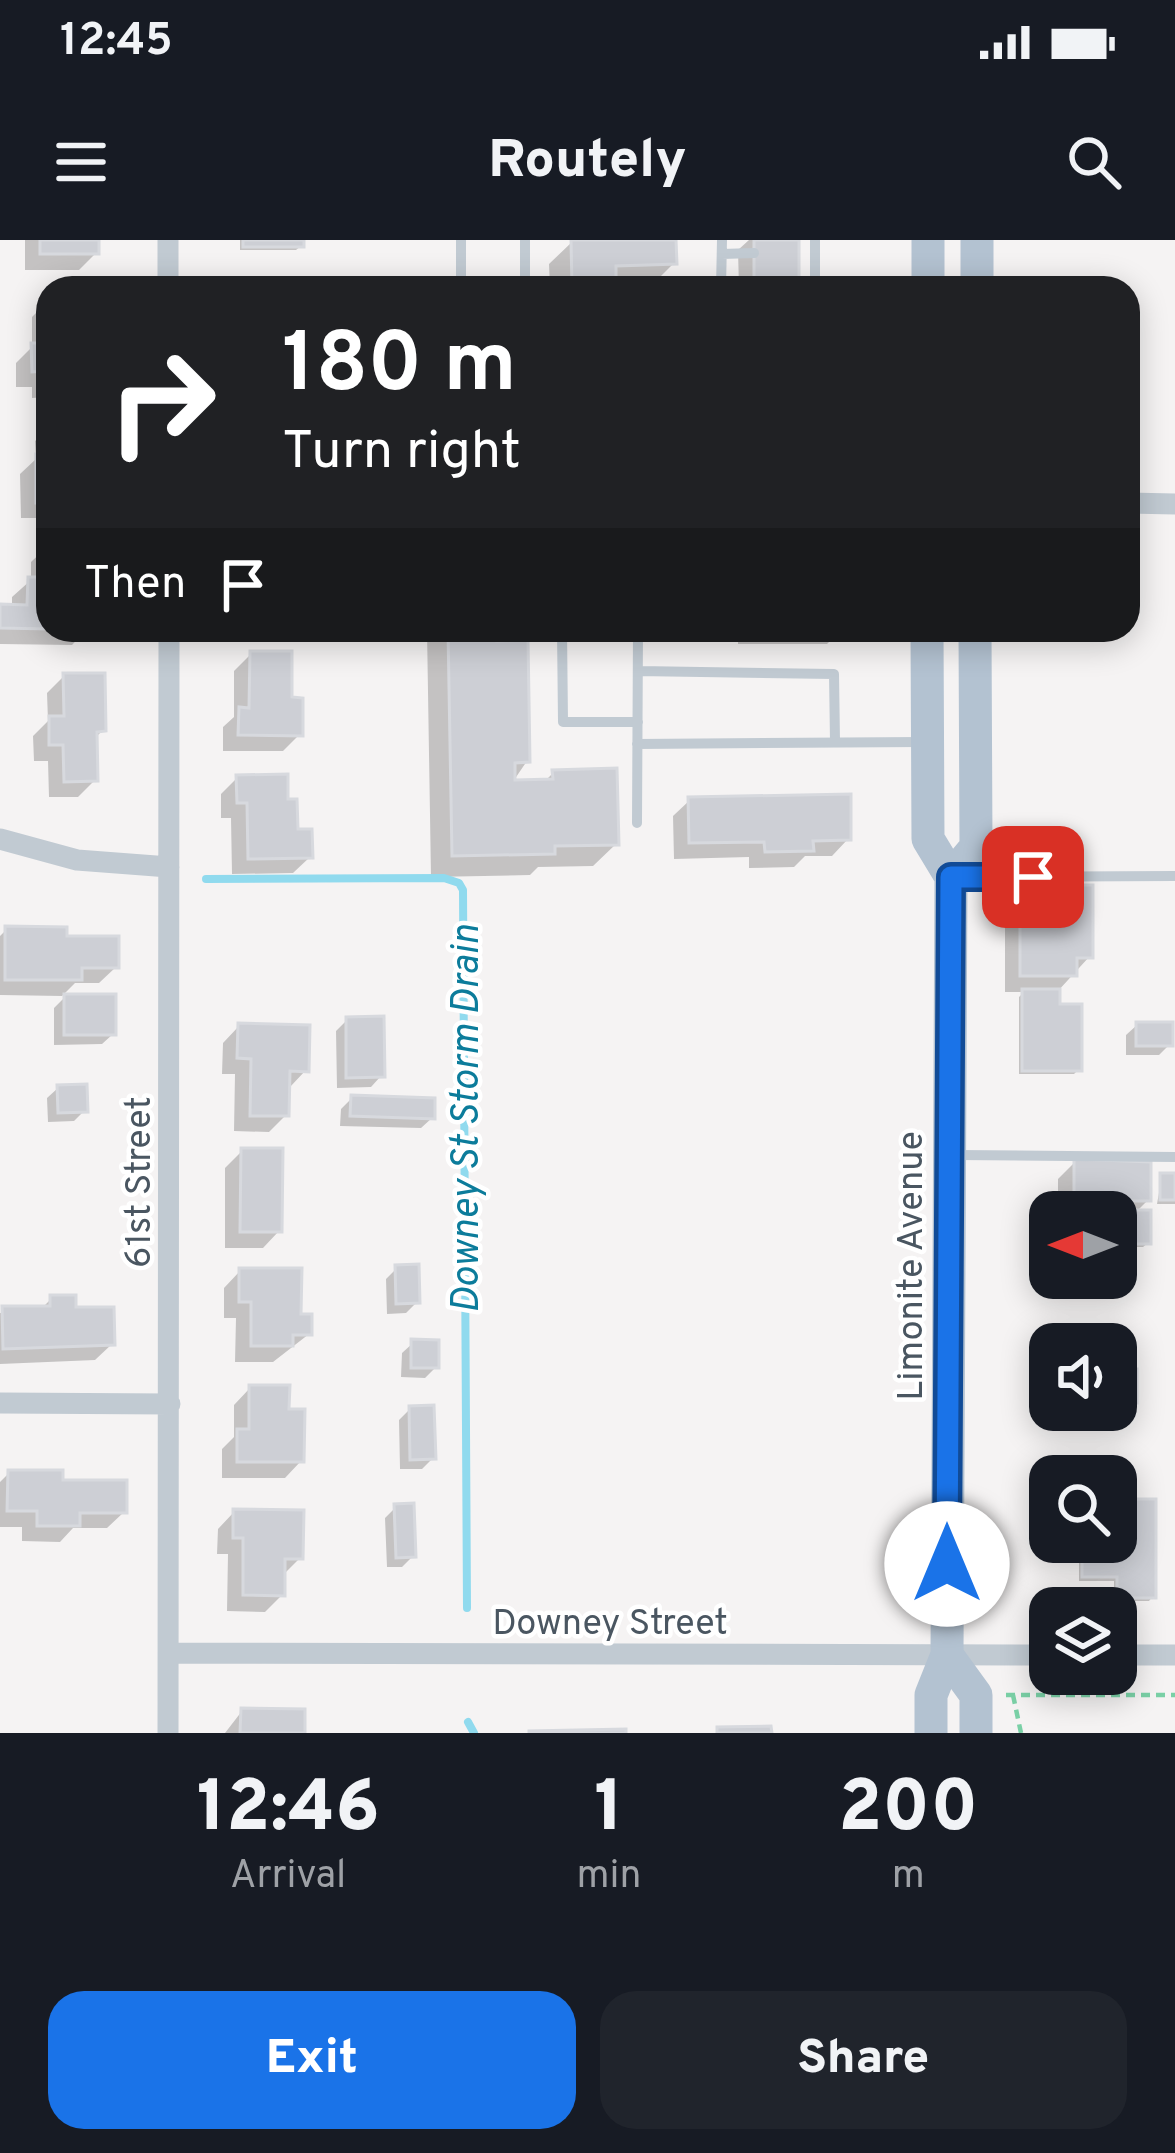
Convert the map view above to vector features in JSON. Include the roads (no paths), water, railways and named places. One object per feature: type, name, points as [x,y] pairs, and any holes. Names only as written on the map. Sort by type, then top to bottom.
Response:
[{"type":"main road","points":[[928,240],[928,276]]},
{"type":"main road","points":[[977,240],[977,276]]},
{"type":"main road","name":"Limonite Avenue","points":[[927,642],[928,839],[951,877],[947,1654],[932,1695],[931,1733]]},
{"type":"main road","name":"Limonite Avenue","points":[[951,877],[976,848],[975,642]]},
{"type":"main road","points":[[947,1654],[976,1695],[976,1733]]},
{"type":"street","points":[[168,240],[168,276]]},
{"type":"street","points":[[1140,503],[1175,504]]},
{"type":"street","name":"61st Street","points":[[168,1733],[169,642]]},
{"type":"street","points":[[0,839],[77,860],[170,867]]},
{"type":"street","points":[[0,1403],[170,1404]]},
{"type":"street","name":"Downey Street","points":[[169,1653],[1029,1654]]},
{"type":"street","points":[[1137,1654],[1175,1654]]},
{"type":"lane","points":[[461,240],[461,276]]},
{"type":"lane","points":[[525,240],[525,276]]},
{"type":"lane","points":[[721,276],[722,240]]},
{"type":"lane","points":[[799,253],[815,247]]},
{"type":"lane","points":[[722,254],[754,253]]},
{"type":"lane","points":[[562,642],[563,722],[638,722]]},
{"type":"lane","points":[[637,823],[638,642]]},
{"type":"lane","points":[[638,671],[834,674],[836,742]]},
{"type":"lane","points":[[637,744],[926,742]]},
{"type":"lane","points":[[951,877],[1175,876]]},
{"type":"lane","points":[[949,1155],[1175,1157]]},
{"type":"waterway","name":"Downey St Storm Drain","points":[[206,879],[444,878],[459,883],[463,890],[467,1608]]},
{"type":"waterway","name":"Downey St Storm Drain","points":[[468,1722],[474,1733]]}]
